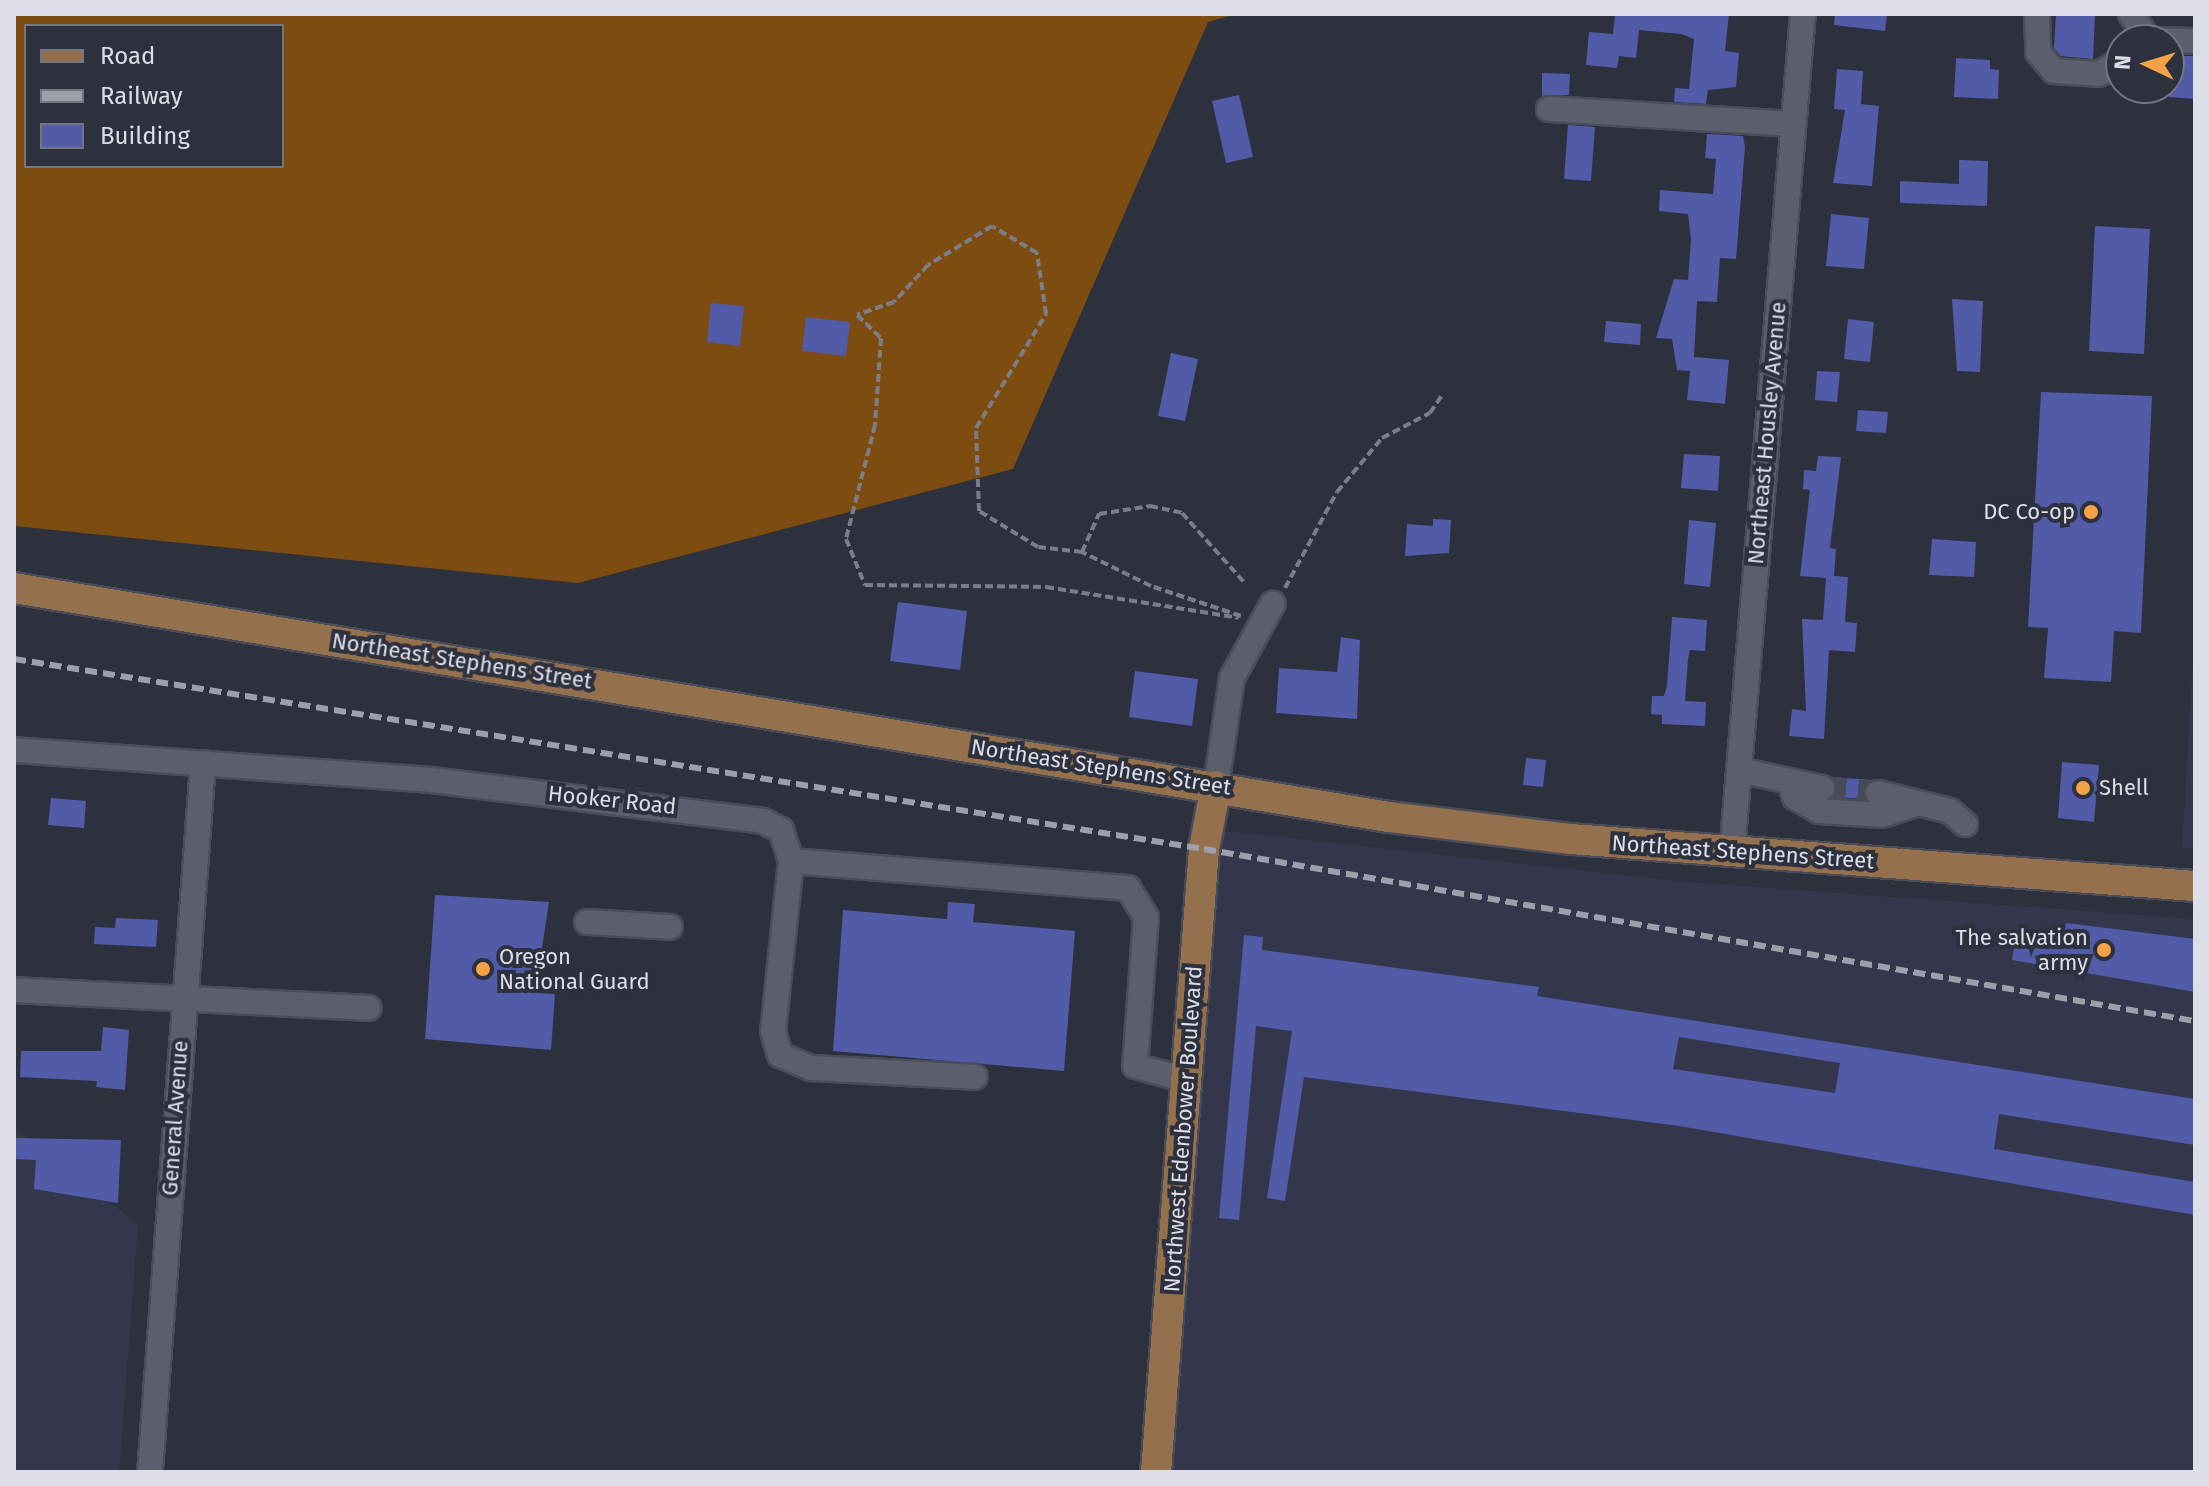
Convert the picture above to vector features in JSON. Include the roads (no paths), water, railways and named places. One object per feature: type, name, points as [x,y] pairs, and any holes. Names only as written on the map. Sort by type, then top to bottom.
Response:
[{"type":"main road","name":"Northeast Stephens Street","points":[[14,588],[1389,817],[1732,852],[2195,886]]},
{"type":"main road","name":"Northwest Edenbower Boulevard","points":[[1156,1472],[1187,1080],[1216,786]]},
{"type":"street","name":"Northeast Housley Avenue","points":[[1732,852],[1803,14]]},
{"type":"street","points":[[2037,14],[2038,52],[2054,71],[2099,74],[2105,70]]},
{"type":"street","points":[[1549,109],[1794,124]]},
{"type":"street","points":[[1216,786],[1232,678],[1267,612]]},
{"type":"street","name":"Hooker Road","points":[[14,750],[203,763],[737,814],[781,830],[791,861]]},
{"type":"street","name":"General Avenue","points":[[150,1472],[203,763]]},
{"type":"street","points":[[1739,770],[1822,788]]},
{"type":"street","points":[[1790,782],[1795,797],[1819,811],[1882,815],[1912,805]]},
{"type":"street","points":[[1878,793],[1912,805],[1950,811],[1965,824]]},
{"type":"street","points":[[975,1077],[811,1068],[780,1055],[773,1031],[791,861],[1128,888],[1146,917],[1135,1066],[1187,1080]]},
{"type":"street","points":[[587,922],[670,927]]},
{"type":"street","points":[[14,990],[369,1008]]},
{"type":"tunnel","points":[[1822,788],[1878,793]]},
{"type":"railway","points":[[14,659],[1204,849],[2195,1021]]},
{"type":"place","name":"DC Co-op","points":[[2091,512]]},
{"type":"place","name":"Shell","points":[[2083,788]]},
{"type":"place","name":"The salvation army","points":[[2104,950]]},
{"type":"place","name":"Oregon National Guard","points":[[483,969]]}]
